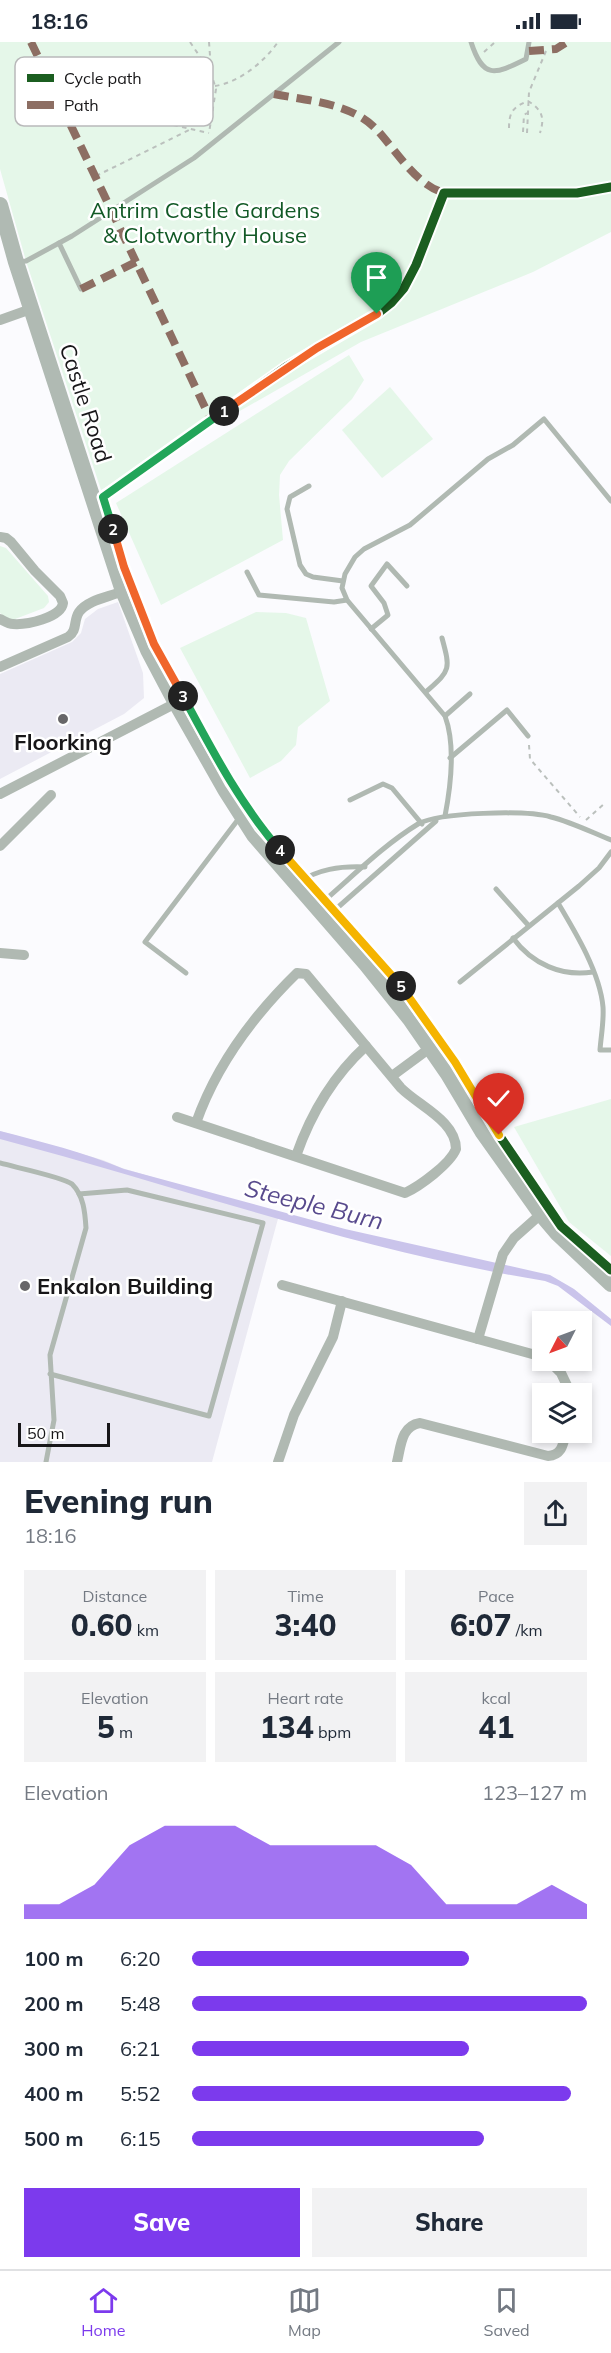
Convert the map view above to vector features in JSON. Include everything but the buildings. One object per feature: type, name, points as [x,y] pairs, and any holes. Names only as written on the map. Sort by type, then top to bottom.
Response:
[{"type":"main road","name":"Castle Road","points":[[0,205],[3,226],[123,591],[148,650],[176,703],[241,815],[265,848],[366,964],[410,1019],[488,1139],[541,1215],[611,1284]]},
{"type":"street","points":[[0,320],[31,309]]},
{"type":"street","points":[[0,537],[8,539],[60,596],[63,603],[61,610],[49,617],[16,624],[6,623],[0,618]]},
{"type":"street","points":[[0,667],[68,638],[75,630],[80,612],[90,604],[123,591]]},
{"type":"street","points":[[61,610],[77,618]]},
{"type":"street","points":[[0,794],[176,703]]},
{"type":"street","points":[[0,846],[51,795]]},
{"type":"street","points":[[0,953],[24,956]]},
{"type":"street","points":[[177,1117],[405,1192],[416,1187],[448,1161],[456,1149],[453,1133],[446,1124],[411,1098],[306,974],[297,973],[270,999],[216,1074],[196,1123]]},
{"type":"street","points":[[296,1156],[306,1129],[333,1081],[366,1046]]},
{"type":"street","points":[[392,1076],[430,1048]]},
{"type":"street","points":[[478,1339],[501,1260],[514,1238],[541,1215]]},
{"type":"street","points":[[282,1285],[532,1354]]},
{"type":"street","points":[[278,1462],[294,1415],[333,1337],[342,1301]]},
{"type":"street","points":[[397,1462],[405,1431],[412,1424],[420,1423],[548,1456],[557,1455],[563,1443]]},
{"type":"lane","points":[[16,262],[26,261],[59,243],[194,158],[339,42]]},
{"type":"lane","points":[[471,42],[480,64],[488,70],[497,71],[526,60],[529,42]]},
{"type":"lane","points":[[59,243],[81,289]]},
{"type":"lane","points":[[445,816],[450,790],[450,758],[449,727],[445,716],[347,600],[342,588],[348,566],[364,549],[410,525],[488,459],[513,445],[544,419],[611,501]]},
{"type":"lane","points":[[309,486],[290,497],[287,509],[300,565],[306,574],[313,577],[343,581]]},
{"type":"lane","points":[[371,629],[388,615],[384,603],[370,586],[381,569],[387,564],[407,586]]},
{"type":"lane","points":[[247,572],[260,595],[334,602],[347,600]]},
{"type":"lane","points":[[426,692],[446,674],[448,662],[442,638]]},
{"type":"lane","points":[[445,716],[470,694]]},
{"type":"lane","points":[[450,758],[507,710],[528,736]]},
{"type":"lane","points":[[350,800],[383,784],[392,788],[426,830]]},
{"type":"lane","points":[[321,913],[445,816],[532,814],[550,817],[611,840]]},
{"type":"lane","points":[[186,973],[145,942],[241,815]]},
{"type":"lane","points":[[321,913],[365,867],[421,823],[437,820]]},
{"type":"lane","points":[[460,982],[599,868],[611,852]]},
{"type":"lane","points":[[296,884],[336,866],[365,867]]},
{"type":"lane","points":[[496,889],[529,926]]},
{"type":"lane","points":[[558,903],[572,926],[601,990],[603,1010],[600,1050],[611,1050]]},
{"type":"lane","points":[[513,938],[528,955],[544,965],[578,975],[593,972]]},
{"type":"lane","points":[[0,1163],[71,1183],[79,1194],[85,1209],[86,1228],[50,1355],[54,1420],[46,1462]]},
{"type":"lane","points":[[50,1374],[209,1416],[263,1223],[127,1190],[79,1194]]},
{"type":"path","points":[[190,42],[200,57]]},
{"type":"path","points":[[215,86],[231,82],[243,75],[278,42]]},
{"type":"path","points":[[476,58],[495,42]]},
{"type":"path","points":[[525,133],[524,115],[527,113],[533,79],[546,51]]},
{"type":"path","points":[[213,78],[215,86],[213,102]]},
{"type":"path","points":[[508,128],[509,114],[516,106],[528,101]]},
{"type":"path","points":[[528,101],[539,108],[544,120],[540,133]]},
{"type":"path","points":[[177,126],[209,133],[216,140]]},
{"type":"path","points":[[209,133],[210,126]]},
{"type":"path","points":[[96,176],[191,129]]},
{"type":"path","points":[[528,736],[530,759],[584,822],[604,804]]},
{"type":"shaded area","points":[[118,602],[143,673],[144,698],[124,714],[0,779],[0,674],[72,642],[81,633],[85,619],[98,609]]},
{"type":"shaded area","points":[[0,1131],[103,1160],[122,1168],[279,1215],[212,1462],[0,1462]]},
{"type":"shaded area","points":[[0,1131],[78,1152],[124,1169],[345,1229],[550,1275],[574,1289],[611,1319],[611,1326],[558,1286],[545,1281],[407,1253],[339,1236],[0,1139]]},
{"type":"green space","name":"Antrim Castle Gardens & Clotworthy House","points":[[0,42],[611,42],[611,232],[533,272],[361,342],[101,490],[26,261],[0,169]]},
{"type":"green space","points":[[349,355],[364,380],[352,399],[289,461],[280,475],[279,495],[283,540],[161,605],[116,503]]},
{"type":"green space","points":[[390,387],[433,439],[382,478],[342,430]]},
{"type":"green space","points":[[0,546],[6,548],[48,596],[49,602],[44,608],[10,621],[0,613]]},
{"type":"green space","points":[[256,612],[286,613],[306,618],[330,701],[298,727],[296,745],[281,761],[250,778],[180,648]]},
{"type":"green space","points":[[611,1099],[611,1256],[569,1222],[514,1127]]},
{"type":"marked path","points":[[31,42],[38,57]]},
{"type":"marked path","points":[[529,51],[556,49],[567,42]]},
{"type":"marked path","points":[[274,94],[329,104],[355,114],[377,130],[419,178],[439,191],[450,193]]},
{"type":"marked path","points":[[71,126],[136,262]]},
{"type":"marked path","points":[[81,289],[136,262],[211,420]]},
{"type":"cycle path","points":[[611,187],[577,193],[444,193],[416,265],[404,288],[391,303],[377,314],[286,367],[103,497],[124,567],[154,644],[231,783],[260,827],[402,987],[455,1062],[499,1135],[561,1226],[611,1270]]},
{"type":"place","name":"Floorking","points":[[63,719]]},
{"type":"place","name":"Enkalon Building","points":[[25,1286]]},
{"type":"route","points":[[377,314],[286,367],[103,497],[124,567],[154,644],[231,783],[260,826],[402,987],[455,1062],[499,1135]]},
{"type":"water label","name":"Steeple Burn","points":[[314,1205]]}]
